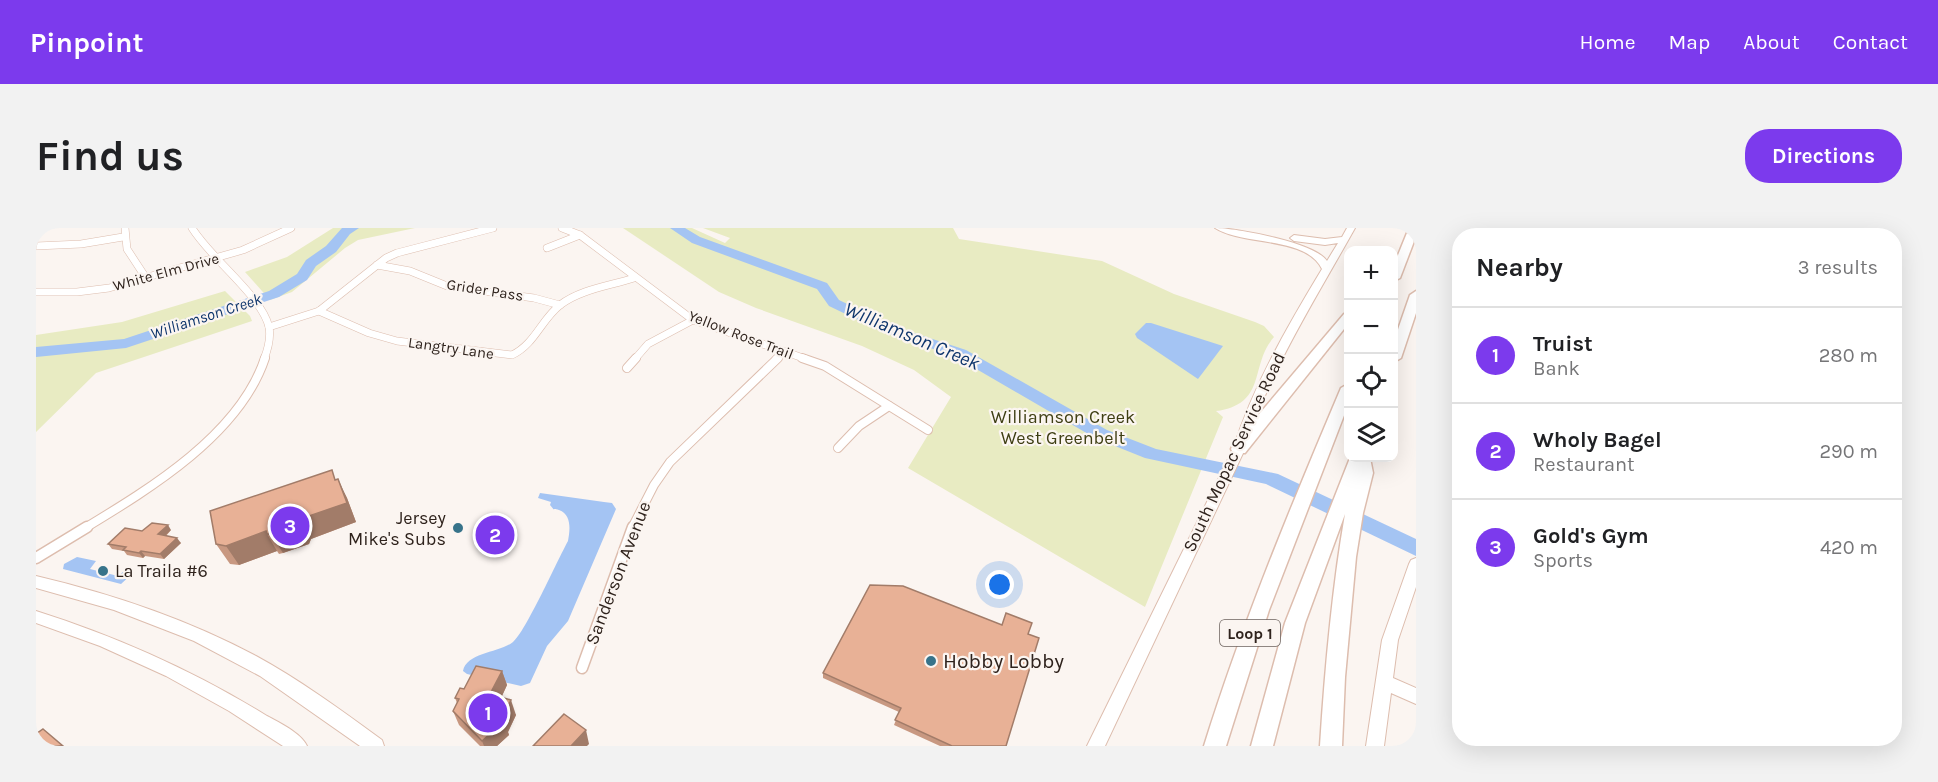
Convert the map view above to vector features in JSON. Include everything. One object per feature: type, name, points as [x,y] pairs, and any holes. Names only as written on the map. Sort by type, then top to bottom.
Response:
[{"type":"highway","points":[[1398,260],[1414,228]]},
{"type":"highway","points":[[1395,354],[1416,295]]},
{"type":"highway","points":[[1239,449],[1344,321]]},
{"type":"highway","name":"Loop 1","points":[[1215,746],[1245,647],[1344,398]]},
{"type":"highway","points":[[1331,746],[1335,677],[1354,489],[1365,473],[1361,462]]},
{"type":"highway","name":"Loop 1","points":[[1262,746],[1295,623],[1322,547],[1354,489]]},
{"type":"main road","points":[[1219,228],[1306,249],[1322,259],[1327,269]]},
{"type":"main road","points":[[1242,228],[1317,242],[1345,239]]},
{"type":"main road","name":"South Mopac Service Road","points":[[1096,746],[1239,449],[1246,422],[1270,368],[1351,228]]},
{"type":"main road","points":[[1375,746],[1390,640],[1414,570]]},
{"type":"main road","points":[[36,582],[96,598],[143,614],[249,661],[313,700],[375,746]]},
{"type":"main road","points":[[36,617],[93,635],[145,657],[240,706],[298,746]]},
{"type":"main road","points":[[1384,682],[1416,696]]},
{"type":"street","points":[[125,228],[123,237],[130,258],[146,278]]},
{"type":"street","points":[[36,558],[142,492],[187,457],[227,421],[250,392],[259,376],[267,352],[269,327],[262,313],[214,259],[192,228]]},
{"type":"street","name":"White Elm Drive","points":[[36,292],[91,291],[146,278],[254,247],[291,228]]},
{"type":"street","points":[[269,327],[319,311],[386,258],[411,248],[493,228]]},
{"type":"street","name":"Yellow Rose Trail","points":[[562,228],[580,235],[634,278],[693,320],[825,366],[928,430]]},
{"type":"street","points":[[547,248],[580,235]]},
{"type":"street","points":[[36,246],[123,237]]},
{"type":"street","name":"Grider Pass","points":[[377,265],[410,271],[447,286],[534,298],[560,305]]},
{"type":"street","name":"Langtry Lane","points":[[319,311],[389,339],[506,356],[522,351],[560,305],[576,297],[634,278]]},
{"type":"street","points":[[627,368],[648,344],[693,320]]},
{"type":"street","name":"Sanderson Avenue","points":[[582,668],[640,507],[656,481],[670,462],[784,352]]},
{"type":"street","points":[[838,448],[859,426],[890,406]]},
{"type":"green space","points":[[333,228],[415,228],[358,240],[292,292],[270,300],[245,272],[287,257]]},
{"type":"green space","name":"Williamson Creek West Greenbelt","points":[[623,228],[692,228],[725,243],[730,238],[703,228],[953,228],[959,239],[1102,261],[1174,294],[1255,322],[1264,326],[1274,337],[1266,348],[1251,392],[1232,407],[1216,411],[1223,417],[1145,607],[908,468],[951,397],[914,370],[862,346],[756,308],[719,292]]},
{"type":"green space","points":[[225,291],[250,316],[252,321],[96,373],[36,432],[36,335],[122,322]]},
{"type":"water","points":[[1146,323],[1223,346],[1198,379],[1137,338],[1135,334]]},
{"type":"water","points":[[540,493],[612,503],[616,509],[568,621],[547,646],[530,683],[521,686],[467,674],[463,671],[471,660],[507,646],[518,636],[568,541],[569,528],[566,515],[554,509],[550,505],[551,502],[538,498]]},
{"type":"water","points":[[77,557],[96,561],[90,569],[118,576],[124,571],[133,573],[121,584],[63,569],[64,564]]},
{"type":"building","points":[[332,470],[347,503],[300,519],[298,524],[271,534],[267,534],[266,531],[226,546],[216,544],[210,511]]},
{"type":"building","points":[[152,523],[168,525],[158,534],[177,538],[160,554],[123,550],[126,547],[108,544],[125,528],[142,531]]},
{"type":"building","name":"Hobby Lobby","points":[[870,585],[903,586],[1002,625],[1006,613],[1032,623],[1028,634],[1039,638],[1006,746],[952,746],[895,720],[901,708],[823,673]]},
{"type":"building","points":[[476,666],[502,671],[490,694],[511,700],[502,719],[504,721],[482,741],[453,711],[459,699],[455,698],[460,688],[464,689]]},
{"type":"building","points":[[564,714],[586,730],[571,746],[533,746]]},
{"type":"building","points":[[43,729],[63,746],[36,746],[36,734]]},
{"type":"waterway","name":"Williamson Creek","points":[[36,352],[126,343],[274,294],[302,277],[311,263],[331,249],[346,231],[353,228]]},
{"type":"waterway","name":"Williamson Creek","points":[[676,228],[696,240],[822,286],[834,303],[888,329],[960,353],[1101,434],[1152,454],[1271,479],[1416,548]]},
{"type":"place","name":"Gold's Gym","points":[[290,526]]},
{"type":"place","name":"Jersey Mike's Subs","points":[[458,528]]},
{"type":"place","name":"Wholy Bagel","points":[[495,535]]},
{"type":"place","name":"La Traila #6","points":[[103,571]]},
{"type":"place","name":"Hobby Lobby","points":[[931,661]]},
{"type":"place","name":"Truist","points":[[488,713]]}]
